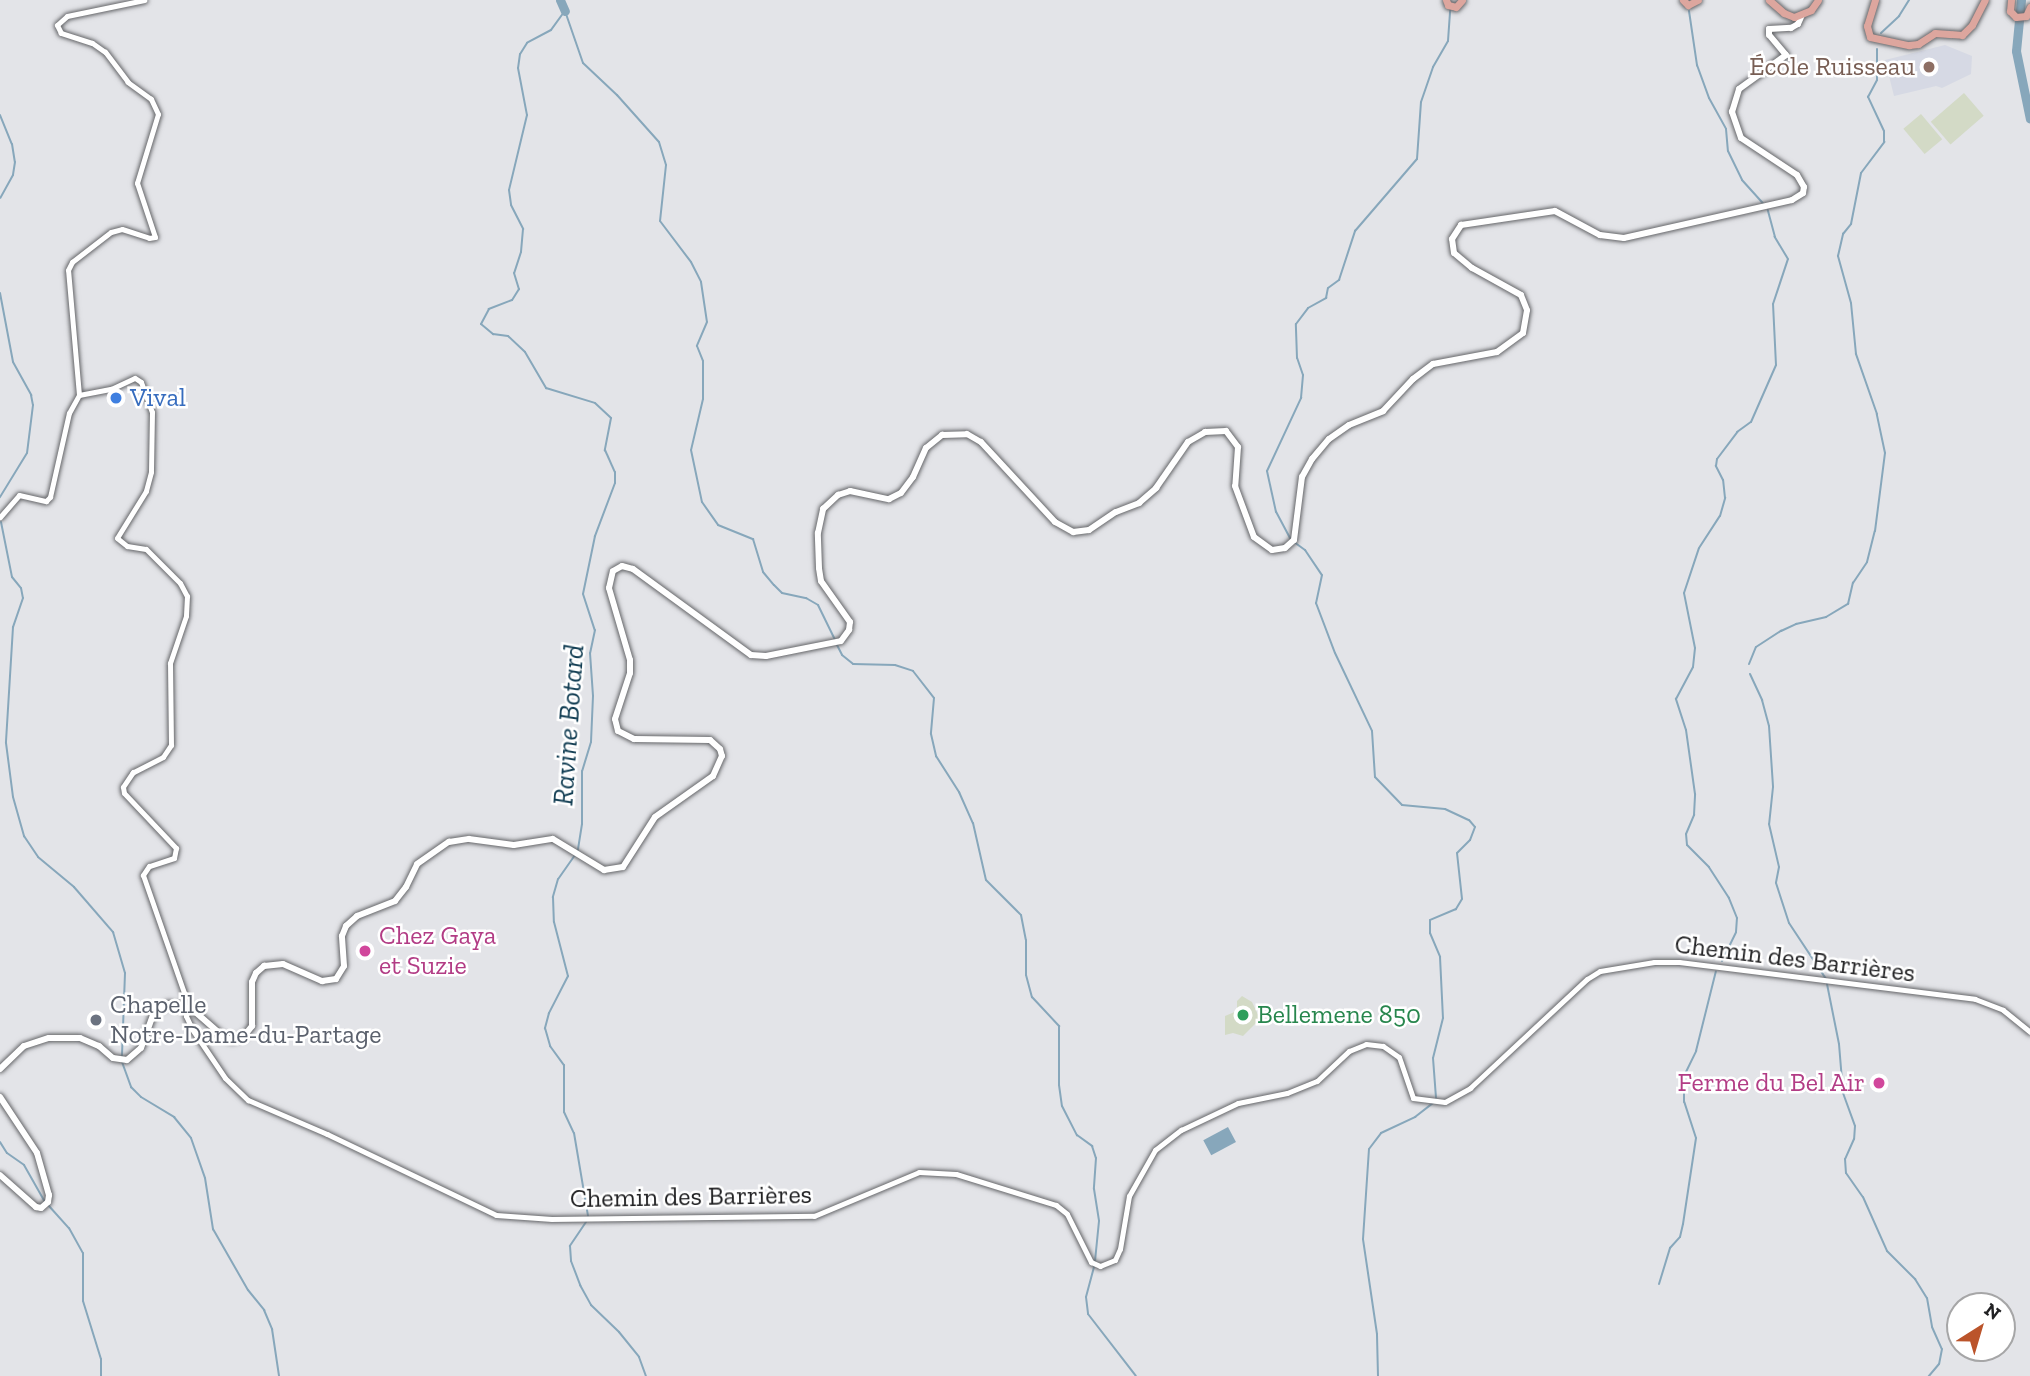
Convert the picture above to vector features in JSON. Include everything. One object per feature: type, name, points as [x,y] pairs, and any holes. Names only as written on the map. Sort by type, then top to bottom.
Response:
[{"type":"main road","points":[[1450,4],[1462,0]]},
{"type":"main road","points":[[1683,0],[1688,5],[1699,0]]},
{"type":"main road","points":[[1769,0],[1784,13],[1802,15],[1811,10],[1818,0]]},
{"type":"main road","points":[[1875,0],[1867,26],[1870,37],[1909,45],[1918,44],[1935,33],[1962,35],[1972,26],[1985,0]]},
{"type":"main road","points":[[2011,0],[2013,15],[2022,17],[2030,7]]},
{"type":"main road","points":[[0,1069],[24,1046],[49,1038],[80,1038],[91,1041],[113,1058],[127,1060],[141,1048],[157,1008],[169,1004],[187,1006],[223,1037],[240,1038],[252,1026],[251,982],[256,972],[264,966],[277,963],[322,981],[336,978],[344,966],[342,936],[346,926],[358,916],[395,901],[406,887],[417,863],[438,847],[458,840],[514,845],[553,839],[567,845],[604,870],[623,867],[655,817],[713,776],[722,757],[720,750],[710,740],[634,739],[618,731],[615,719],[630,673],[631,660],[609,588],[613,571],[622,566],[633,569],[751,655],[766,656],[841,641],[849,630],[850,622],[821,581],[819,568],[818,533],[823,509],[838,495],[850,491],[889,499],[901,493],[913,477],[926,448],[932,441],[950,433],[973,436],[981,442],[1055,522],[1073,533],[1089,530],[1116,512],[1139,503],[1156,488],[1188,442],[1205,432],[1226,431],[1238,447],[1235,486],[1254,537],[1266,548],[1279,551],[1294,540],[1302,477],[1312,459],[1329,439],[1349,425],[1383,411],[1427,368],[1443,360],[1497,352],[1518,339],[1526,326],[1527,310],[1521,295],[1472,268],[1454,253],[1452,239],[1461,225],[1555,211],[1600,235],[1624,238],[1792,200],[1803,193],[1804,187],[1797,175],[1741,138],[1732,112],[1739,89],[1786,55],[1769,35],[1769,29],[1791,28],[1798,24],[1802,15]]},
{"type":"main road","points":[[0,1097],[37,1153],[49,1195],[48,1202],[41,1208],[36,1207],[0,1175]]},
{"type":"street","points":[[0,517],[19,495],[46,500],[50,498],[69,413],[79,396],[68,270],[72,262],[111,232],[122,229],[149,239],[155,237],[155,230],[146,216],[137,183],[158,114],[151,99],[128,82],[105,52],[92,43],[61,33],[57,25],[67,16],[145,0]]},
{"type":"street","points":[[79,396],[111,389],[135,378],[141,382],[152,412],[151,472],[146,491],[117,538],[127,546],[146,549],[180,583],[187,596],[187,616],[170,663],[171,745],[163,757],[133,772],[123,787],[124,793],[177,848],[174,858],[149,866],[143,875],[187,1006]]},
{"type":"street","name":"Chemin des Barrières","points":[[187,1006],[186,1016],[192,1029],[225,1079],[248,1100],[327,1134],[496,1215],[552,1219],[814,1216],[919,1172],[956,1174],[1056,1205],[1067,1214],[1091,1262],[1100,1266],[1115,1260],[1120,1249],[1129,1196],[1156,1150],[1181,1130],[1238,1103],[1304,1087],[1317,1081],[1349,1051],[1374,1044],[1383,1045],[1399,1057],[1411,1094],[1418,1100],[1445,1102],[1469,1088],[1587,979],[1600,971],[1654,962],[1679,962],[1975,999],[2003,1010],[2030,1032]]},
{"type":"shaded area","name":"École Ruisseau","points":[[1945,45],[1972,56],[1971,74],[1942,88],[1936,86],[1894,96],[1885,60]]},
{"type":"green space","points":[[1964,93],[1984,116],[1950,145],[1931,122]]},
{"type":"green space","points":[[1921,114],[1942,139],[1925,154],[1903,129]]},
{"type":"green space","name":"Bellemene 850","points":[[1242,996],[1252,1002],[1260,1019],[1243,1036],[1233,1033],[1225,1035],[1225,1016],[1237,1011],[1237,1001]]},
{"type":"water","points":[[1228,1127],[1236,1142],[1211,1155],[1203,1140]]},
{"type":"waterway","points":[[560,0],[565,11]]},
{"type":"waterway","points":[[1881,33],[1899,16],[1909,0]]},
{"type":"waterway","points":[[2021,0],[2016,51],[2030,119]]},
{"type":"waterway","points":[[1290,538],[1276,512],[1267,471],[1301,398],[1303,375],[1297,358],[1296,324],[1308,308],[1326,298],[1328,288],[1339,280],[1355,231],[1417,159],[1421,102],[1433,67],[1448,41],[1450,10]]},
{"type":"waterway","points":[[565,11],[583,63],[617,95],[659,142],[666,165],[660,221],[691,262],[701,282],[707,322],[697,346],[703,361],[703,399],[691,450],[702,502],[718,525],[753,539],[763,572],[782,593],[806,598],[818,605],[835,640]]},
{"type":"waterway","points":[[1689,11],[1697,65],[1709,98],[1726,129],[1728,151],[1742,180],[1763,203]]},
{"type":"waterway","name":"Ravine Botard","points":[[564,12],[551,30],[527,43],[520,54],[518,68],[527,115],[509,190],[511,205],[523,229],[521,252],[514,273],[519,289],[512,300],[489,309],[481,324],[493,334],[508,336],[525,352],[546,388],[595,403],[611,418],[605,450],[615,472],[615,483],[595,536],[583,594],[595,630],[590,653],[593,696],[591,742],[582,771],[582,824],[578,850]]},
{"type":"waterway","points":[[1749,664],[1756,647],[1781,631],[1796,624],[1826,617],[1848,604],[1853,583],[1867,562],[1875,531],[1885,453],[1877,414],[1856,354],[1851,303],[1838,256],[1843,234],[1851,224],[1861,173],[1884,142],[1884,131],[1868,97],[1877,80],[1877,49]]},
{"type":"waterway","points":[[0,115],[12,144],[15,162],[13,175],[0,198]]},
{"type":"waterway","points":[[1722,961],[1736,932],[1737,918],[1729,898],[1709,867],[1687,845],[1686,834],[1694,815],[1695,794],[1686,730],[1676,699],[1693,667],[1695,648],[1684,593],[1699,548],[1720,516],[1725,498],[1723,480],[1716,466],[1717,459],[1737,432],[1751,422],[1776,365],[1773,304],[1788,259],[1775,237],[1768,210]]},
{"type":"waterway","points":[[0,293],[13,362],[31,395],[33,405],[27,453],[0,497]]},
{"type":"waterway","points":[[1,522],[12,577],[21,588],[23,598],[13,627],[6,743],[13,797],[24,836],[38,857],[74,887],[113,932],[125,973],[122,1056]]},
{"type":"waterway","points":[[1294,542],[1305,550],[1322,575],[1316,603],[1335,653],[1372,731],[1375,777],[1402,805],[1445,809],[1469,820],[1475,827],[1470,840],[1457,853],[1462,899],[1456,909],[1430,920],[1430,933],[1440,957],[1443,1018],[1433,1058],[1436,1098]]},
{"type":"waterway","points":[[837,645],[842,655],[853,664],[895,665],[913,671],[934,698],[931,734],[936,756],[959,792],[973,823],[986,880],[1021,915],[1026,940],[1026,975],[1032,997],[1059,1026],[1059,1085],[1062,1106],[1077,1135],[1092,1146],[1096,1158],[1094,1189],[1099,1221],[1095,1261]]},
{"type":"waterway","points":[[1750,674],[1762,700],[1769,726],[1773,787],[1769,824],[1779,867],[1776,883],[1789,923],[1826,979]]},
{"type":"waterway","name":"Ravine Botard","points":[[575,855],[558,879],[553,897],[554,922],[568,976],[549,1013],[545,1028],[550,1046],[564,1065],[564,1112],[574,1133],[588,1216]]},
{"type":"waterway","points":[[1659,1284],[1670,1248],[1680,1237],[1683,1224],[1696,1138],[1684,1102],[1684,1076],[1696,1051],[1716,971]]},
{"type":"waterway","points":[[1827,984],[1839,1044],[1843,1093],[1855,1126],[1854,1139],[1845,1159],[1846,1173],[1863,1197],[1887,1251],[1915,1279],[1927,1298],[1932,1327],[1942,1349],[1939,1364],[1929,1376]]},
{"type":"waterway","points":[[122,1062],[131,1087],[141,1097],[174,1117],[191,1138],[205,1178],[213,1229],[248,1290],[264,1310],[272,1329],[279,1376]]},
{"type":"waterway","points":[[1378,1376],[1377,1334],[1363,1239],[1369,1149],[1381,1133],[1415,1117],[1433,1103]]},
{"type":"waterway","points":[[0,1142],[7,1153],[24,1165],[45,1202]]},
{"type":"waterway","points":[[49,1206],[69,1228],[83,1253],[83,1301],[101,1359],[101,1376]]},
{"type":"waterway","name":"Ravine Botard","points":[[586,1222],[570,1246],[571,1261],[580,1285],[591,1305],[619,1332],[639,1357],[646,1376]]},
{"type":"waterway","points":[[1094,1267],[1086,1297],[1088,1314],[1136,1376]]},
{"type":"place","name":"École Ruisseau","points":[[1929,67]]},
{"type":"place","name":"Vival","points":[[116,398]]},
{"type":"place","name":"Chez Gaya et Suzie","points":[[365,951]]},
{"type":"place","name":"Bellemene 850","points":[[1243,1015]]},
{"type":"place","name":"Chapelle Notre-Dame-du-Partage","points":[[96,1020]]},
{"type":"place","name":"Ferme du Bel Air","points":[[1879,1083]]}]
